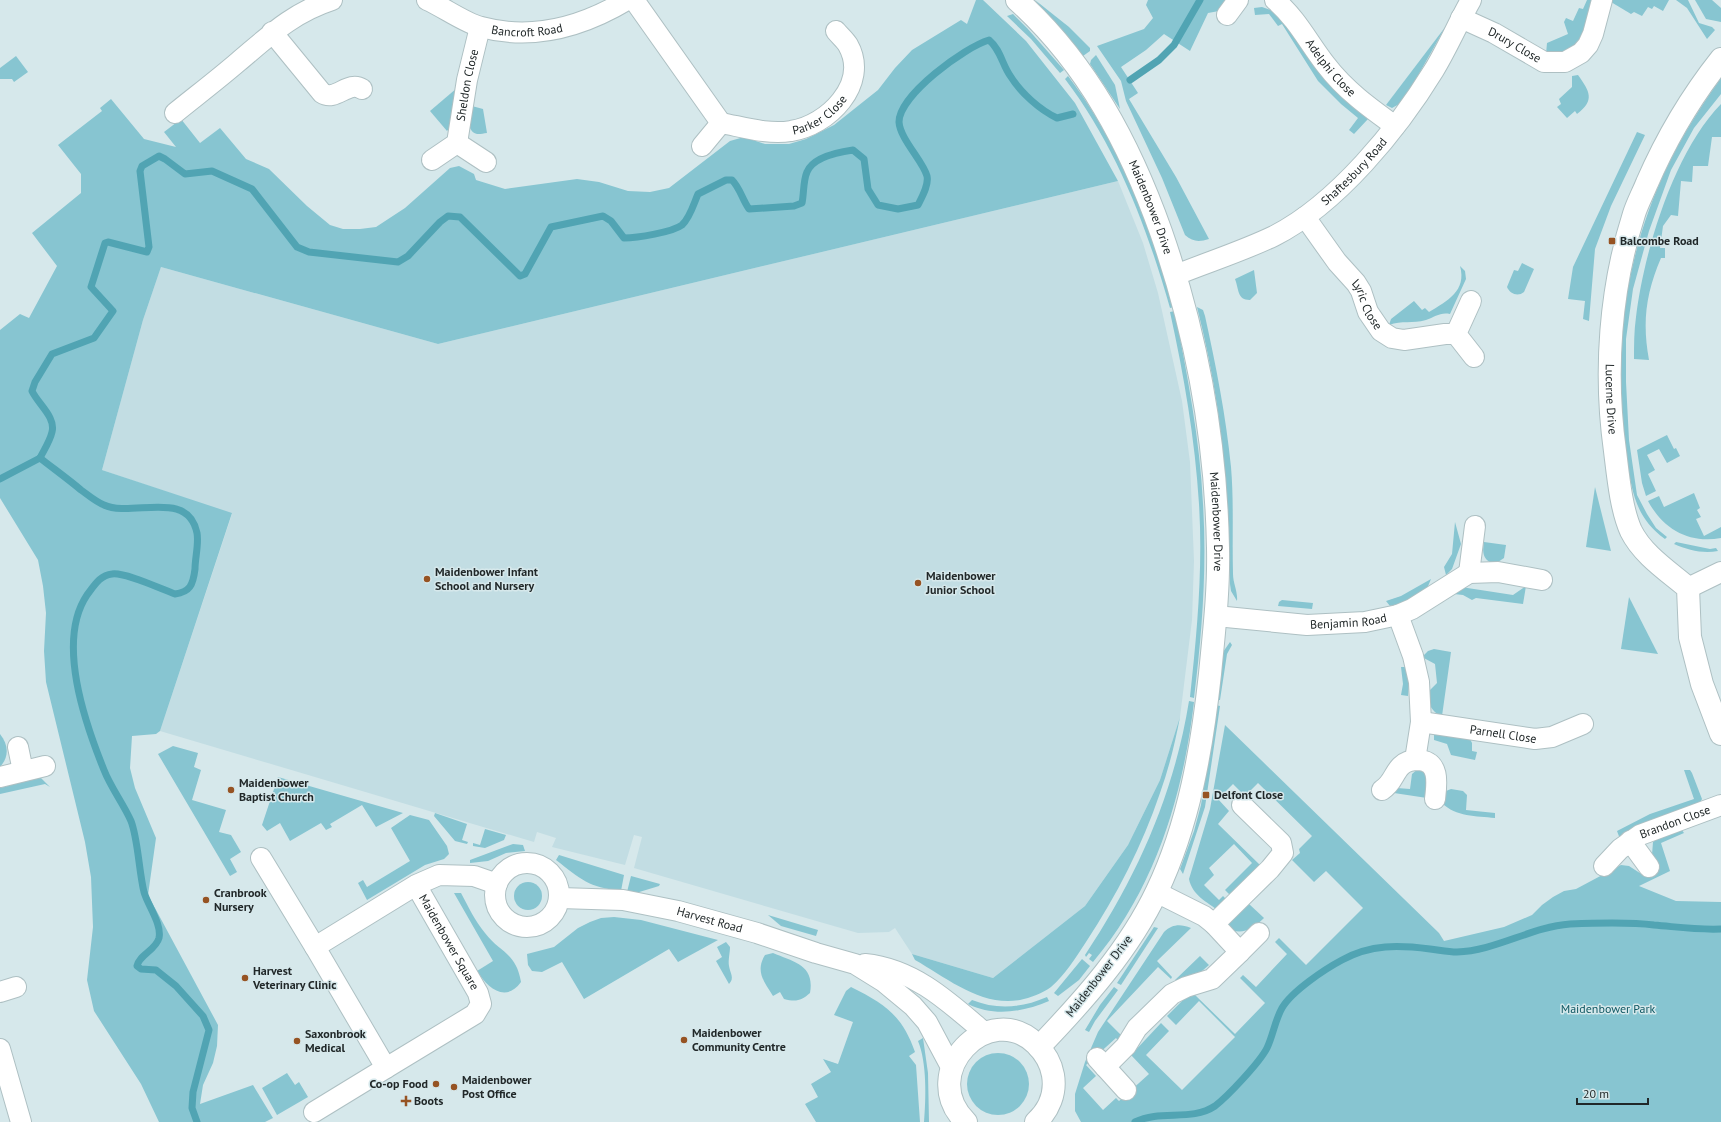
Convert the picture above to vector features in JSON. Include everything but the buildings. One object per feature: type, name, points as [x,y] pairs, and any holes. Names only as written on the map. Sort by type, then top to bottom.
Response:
[{"type":"street","points":[[175,113],[239,62],[272,32],[299,13],[332,0]]},
{"type":"street","name":"Bancroft Road","points":[[427,0],[480,27],[502,31],[546,32],[568,28],[591,19],[627,0]]},
{"type":"street","points":[[634,0],[721,123],[702,146]]},
{"type":"street","name":"Maidenbower Drive","points":[[1017,0],[1060,46],[1094,88],[1107,110],[1145,186],[1176,275],[1199,364],[1211,436],[1218,548],[1216,616],[1207,702],[1197,762],[1183,820],[1167,867],[1156,892],[1135,931],[1106,971],[1039,1047]]},
{"type":"street","name":"Adelphi Close","points":[[1275,0],[1290,14],[1326,65],[1341,82],[1358,98],[1395,126]]},
{"type":"street","name":"Shaftesbury Road","points":[[1176,275],[1275,235],[1305,217],[1355,172],[1395,126],[1435,69],[1471,0]]},
{"type":"street","name":"Drury Close","points":[[1461,18],[1494,33],[1521,48],[1534,58],[1544,62],[1565,62],[1582,53],[1588,46],[1593,34],[1602,0]]},
{"type":"street","name":"Sheldon Close","points":[[457,143],[467,80],[480,27]]},
{"type":"street","name":"Parker Close","points":[[721,123],[775,132],[791,132],[811,125],[829,114],[849,90],[854,71],[848,46],[836,31]]},
{"type":"street","points":[[272,32],[326,96],[351,86],[357,86],[362,89]]},
{"type":"street","name":"Lucerne Drive","points":[[1688,588],[1654,560],[1641,546],[1631,530],[1626,513],[1612,430],[1610,363],[1611,341],[1618,275],[1634,213],[1661,152],[1695,92],[1721,59]]},
{"type":"street","points":[[432,160],[457,143],[486,162]]},
{"type":"street","name":"Lyric Close","points":[[1305,217],[1337,262],[1356,283],[1361,291],[1368,312],[1381,331],[1392,338],[1404,340],[1445,334],[1456,334]]},
{"type":"street","points":[[1472,300],[1456,334],[1474,357]]},
{"type":"street","points":[[1474,526],[1469,573],[1498,572],[1542,580]]},
{"type":"street","points":[[1721,572],[1688,588],[1690,637],[1702,684],[1721,734]]},
{"type":"street","name":"Benjamin Road","points":[[1216,616],[1307,625],[1365,622],[1398,615],[1428,600],[1469,573]]},
{"type":"street","points":[[1398,615],[1409,643],[1416,667],[1421,722],[1414,760]]},
{"type":"street","name":"Parnell Close","points":[[1421,722],[1535,739],[1552,737],[1583,724]]},
{"type":"street","points":[[18,747],[23,771]]},
{"type":"street","points":[[1382,790],[1388,786],[1402,765],[1414,760],[1424,760],[1434,768],[1436,774],[1435,799]]},
{"type":"street","points":[[0,777],[45,766]]},
{"type":"street","points":[[1214,924],[1270,869],[1283,853],[1281,844],[1242,805]]},
{"type":"street","name":"Brandon Close","points":[[1604,866],[1630,841],[1640,835],[1721,805]]},
{"type":"street","name":"Brandon Close","points":[[1630,841],[1650,867]]},
{"type":"street","points":[[261,858],[386,1068]]},
{"type":"street","points":[[525,862],[543,866],[556,880],[560,898],[557,909],[551,918],[542,924],[531,927],[520,927],[510,923],[502,915],[496,905],[495,894],[501,875],[508,869],[525,862]]},
{"type":"street","points":[[416,885],[439,875],[474,876],[497,884]]},
{"type":"street","name":"Maidenbower Square","points":[[314,947],[416,885],[478,993],[481,1004],[475,1014],[314,1112]]},
{"type":"street","points":[[1156,892],[1194,910],[1214,924],[1240,952]]},
{"type":"street","name":"Harvest Road","points":[[560,898],[623,900],[678,911],[757,933],[816,953],[855,964],[876,965],[900,972],[918,980],[957,1009],[984,1033]]},
{"type":"street","points":[[1126,1090],[1101,1062],[1126,1046],[1137,1028],[1172,994],[1186,986],[1212,979],[1259,933]]},
{"type":"street","name":"Harvest Road","points":[[855,964],[884,982],[913,1006],[927,1022],[951,1067]]},
{"type":"street","points":[[966,1122],[958,1114],[951,1100],[948,1083],[951,1067],[962,1049],[970,1041],[984,1033],[1001,1030],[1017,1032],[1032,1040],[1039,1047],[1052,1067],[1054,1084],[1051,1101],[1043,1116],[1036,1122]]},
{"type":"street","points":[[0,1049],[22,1122]]},
{"type":"shaded area","name":"Maidenbower Junior School","points":[[1118,181],[1143,243],[1158,293],[1182,401],[1190,462],[1194,561],[1192,620],[1180,717],[1160,780],[1128,845],[1085,906],[993,978],[912,954],[895,928],[889,932],[858,933],[634,868],[642,837],[634,835],[625,865],[552,847],[556,838],[537,832],[534,842],[160,731],[232,514],[102,470],[143,320],[161,267],[438,344]]},
{"type":"green space","points":[[976,0],[983,0],[1026,41],[1075,103],[1118,181],[438,344],[161,267],[143,320],[102,470],[232,513],[160,731],[156,734],[132,736],[130,768],[135,788],[156,838],[148,895],[218,1025],[217,1046],[213,1063],[203,1085],[200,1104],[253,1085],[273,1118],[265,1122],[159,1122],[141,1084],[94,1011],[87,980],[93,927],[91,877],[85,842],[46,682],[44,651],[46,613],[43,586],[38,560],[0,498],[0,330],[20,314],[29,318],[57,266],[32,233],[81,193],[81,174],[58,145],[102,111],[100,108],[111,99],[144,139],[176,147],[164,132],[181,119],[200,143],[220,128],[246,159],[269,169],[307,206],[330,225],[343,229],[376,227],[405,208],[450,168],[459,166],[474,174],[476,180],[505,189],[577,179],[599,182],[628,191],[650,192],[669,188],[730,141],[744,137],[765,144],[789,144],[806,139],[834,125],[878,90],[895,68],[912,50],[961,20],[967,24]]},
{"type":"green space","points":[[1035,0],[1069,27],[1090,48],[1090,51],[1083,56]]},
{"type":"green space","points":[[1148,0],[1227,0],[1219,11],[1208,13],[1190,51],[1164,34],[1146,50],[1121,67],[1138,93],[1129,99],[1176,177],[1209,239],[1205,240],[1193,240],[1185,235],[1162,178],[1126,101],[1121,81],[1097,46],[1144,29],[1153,18],[1146,5]]},
{"type":"green space","points":[[1587,0],[1594,0],[1581,38],[1577,44],[1565,53],[1546,54],[1547,43],[1568,34],[1564,22],[1566,18],[1573,21],[1579,8],[1583,9]]},
{"type":"green space","points":[[1612,0],[1669,0],[1663,11],[1654,6],[1652,9],[1648,7],[1642,16],[1634,12],[1631,14],[1611,2]]},
{"type":"green space","points":[[1676,0],[1688,0],[1699,23],[1712,27],[1715,30],[1707,39],[1687,8]]},
{"type":"green space","points":[[1695,0],[1712,0],[1721,8],[1721,22],[1706,19]]},
{"type":"green space","points":[[1262,7],[1276,12],[1283,18],[1326,81],[1368,119],[1354,134],[1349,130],[1358,118],[1341,104],[1318,81],[1282,24],[1278,26],[1269,14],[1255,15],[1254,8]]},
{"type":"green space","points":[[1013,14],[1064,70],[1060,73],[1031,39],[1007,16]]},
{"type":"green space","points":[[1446,26],[1403,102],[1392,108],[1386,105]]},
{"type":"green space","points":[[1096,55],[1115,85],[1120,109],[1090,64],[1091,60]]},
{"type":"green space","points":[[16,56],[28,72],[14,82],[12,79],[0,79],[0,68]]},
{"type":"green space","points":[[1578,75],[1588,91],[1588,100],[1583,109],[1577,114],[1575,111],[1567,118],[1557,107],[1561,104],[1559,99],[1572,87],[1572,76]]},
{"type":"green space","points":[[1068,76],[1103,129],[1132,186],[1155,246],[1174,307],[1170,308],[1151,247],[1128,188],[1100,132],[1065,79]]},
{"type":"green space","points":[[1721,78],[1721,94],[1694,128],[1671,170],[1649,231],[1633,289],[1626,339],[1626,382],[1629,440],[1637,495],[1656,528],[1667,537],[1665,539],[1647,521],[1641,512],[1636,502],[1628,467],[1621,419],[1620,382],[1621,344],[1625,307],[1641,234],[1653,199],[1680,142],[1699,110]]},
{"type":"green space","points":[[457,88],[451,126],[447,131],[430,111]]},
{"type":"green space","points":[[1721,104],[1721,137],[1712,137],[1708,166],[1693,166],[1692,182],[1681,181],[1678,216],[1671,215],[1663,226],[1660,248],[1665,248],[1665,258],[1661,258],[1656,271],[1647,308],[1646,333],[1649,360],[1634,359],[1635,328],[1640,291],[1654,233],[1664,204],[1689,148],[1704,124]]},
{"type":"green space","points":[[472,106],[483,109],[487,133],[475,133],[470,128]]},
{"type":"green space","points":[[1637,132],[1645,135],[1611,206],[1595,249],[1589,321],[1583,319],[1585,301],[1568,299],[1573,267]]},
{"type":"green space","points":[[1522,263],[1534,269],[1524,292],[1522,294],[1514,294],[1507,287],[1514,270],[1518,271]]},
{"type":"green space","points":[[1460,266],[1465,271],[1466,279],[1450,314],[1440,314],[1426,320],[1389,325],[1391,319],[1414,301],[1422,310],[1425,308],[1429,312],[1449,299],[1458,289],[1461,282]]},
{"type":"green space","points":[[1254,270],[1257,293],[1250,300],[1246,300],[1239,293],[1235,279]]},
{"type":"green space","points":[[1197,307],[1203,310],[1205,316],[1217,372],[1226,429],[1232,480],[1233,574],[1237,601],[1231,591],[1230,584],[1228,513],[1218,410]]},
{"type":"green space","points":[[1175,311],[1196,431],[1203,504],[1203,601],[1194,698],[1190,697],[1200,576],[1199,504],[1195,456],[1188,408],[1170,312]]},
{"type":"green space","points":[[1667,435],[1674,449],[1676,448],[1680,456],[1667,463],[1659,449],[1647,455],[1655,470],[1648,474],[1656,491],[1646,496],[1642,483],[1637,450]]},
{"type":"green space","points":[[1595,487],[1611,551],[1586,547]]},
{"type":"green space","points":[[1694,493],[1700,508],[1697,510],[1701,517],[1696,519],[1704,536],[1721,527],[1721,538],[1698,539],[1678,532],[1669,527],[1661,519],[1648,501],[1659,496],[1664,507]]},
{"type":"green space","points":[[1455,522],[1461,544],[1452,569],[1446,575],[1444,567],[1452,554]]},
{"type":"green space","points":[[1484,542],[1506,545],[1504,558],[1495,564],[1488,561],[1483,553]]},
{"type":"green space","points":[[1676,542],[1710,549],[1716,548],[1718,551],[1696,551],[1674,544]]},
{"type":"green space","points":[[1431,579],[1426,591],[1400,604],[1390,606],[1386,601],[1401,596]]},
{"type":"green space","points":[[1526,586],[1523,604],[1476,598],[1472,600],[1463,595],[1454,594],[1461,587],[1513,595]]},
{"type":"green space","points":[[1629,597],[1658,654],[1621,649]]},
{"type":"green space","points":[[1282,600],[1313,603],[1312,609],[1278,606],[1279,602]]},
{"type":"green space","points":[[1230,642],[1232,645],[1227,654],[1220,700],[1216,700],[1223,652]]},
{"type":"green space","points":[[1434,649],[1451,652],[1442,716],[1433,710],[1427,697],[1427,693],[1437,683],[1435,664],[1422,657],[1428,651]]},
{"type":"green space","points":[[1401,667],[1408,667],[1408,696],[1401,695],[1403,684]]},
{"type":"green space","points":[[1189,701],[1194,702],[1189,737],[1174,806],[1163,840],[1133,904],[1115,934],[1093,962],[1089,959],[1092,955],[1089,953],[1086,957],[1085,955],[1104,926],[1137,865],[1163,802],[1174,769]]},
{"type":"green space","points":[[1216,705],[1220,706],[1205,807],[1183,874],[1180,869],[1194,831],[1201,805]]},
{"type":"green space","points":[[1180,717],[1172,755],[1163,784],[1153,813],[1128,870],[1082,948],[1070,966],[1051,987],[1036,995],[1020,1000],[1006,1001],[992,999],[965,989],[915,960],[912,954],[993,978],[1085,906],[1128,845],[1160,780]]},
{"type":"green space","name":"Maidenbower Park","points":[[1225,725],[1439,933],[1444,941],[1504,927],[1532,915],[1553,897],[1564,891],[1576,889],[1621,865],[1629,866],[1646,877],[1660,868],[1652,855],[1653,842],[1660,837],[1681,829],[1684,833],[1661,843],[1670,871],[1639,886],[1676,901],[1721,902],[1721,1122],[1081,1122],[1075,1111],[1075,1094],[1085,1062],[1098,1032],[1167,929],[1177,926],[1191,928],[1157,961],[1172,977],[1171,979],[1158,967],[1107,1021],[1121,1035],[1120,1043],[1116,1038],[1086,1065],[1096,1076],[1083,1088],[1103,1110],[1116,1098],[1119,1101],[1149,1074],[1131,1055],[1161,1023],[1169,1031],[1146,1055],[1182,1090],[1235,1037],[1199,1001],[1176,1025],[1167,1016],[1187,996],[1194,994],[1235,1034],[1265,1003],[1240,978],[1243,975],[1256,987],[1287,954],[1275,942],[1279,938],[1306,965],[1363,908],[1326,871],[1314,882],[1292,860],[1300,853],[1299,849],[1312,836],[1258,783],[1245,796],[1233,784],[1218,799],[1229,811],[1218,824],[1260,865],[1236,888],[1236,894],[1232,897],[1225,890],[1252,863],[1234,844],[1209,868],[1214,875],[1204,885],[1219,900],[1223,896],[1228,901],[1219,911],[1201,898],[1193,889],[1189,879],[1210,809]]},
{"type":"green space","points":[[1434,733],[1470,739],[1472,743],[1472,751],[1477,752],[1475,760],[1451,755],[1447,744],[1434,740]]},
{"type":"green space","points":[[0,734],[5,742],[7,751],[5,759],[0,767]]},
{"type":"green space","points":[[173,746],[198,753],[194,767],[201,770],[192,800],[226,810],[219,832],[231,835],[241,852],[230,859],[237,872],[230,876],[158,754]]},
{"type":"green space","points":[[1419,768],[1427,772],[1427,798],[1394,793],[1397,788],[1410,789],[1412,774]]},
{"type":"green space","points":[[1684,770],[1690,770],[1692,773],[1702,799],[1700,803],[1620,839],[1617,831],[1650,814],[1694,799]]},
{"type":"green space","points":[[40,777],[50,787],[45,784],[0,794],[0,788]]},
{"type":"green space","points":[[278,777],[403,813],[376,827],[362,805],[330,824],[332,827],[326,830],[321,823],[290,841],[280,823],[267,831],[262,825]]},
{"type":"green space","points":[[1451,789],[1463,791],[1467,795],[1466,810],[1495,813],[1495,818],[1467,815],[1448,808],[1442,803],[1446,791]]},
{"type":"green space","points":[[435,813],[467,824],[462,840],[468,842],[467,844],[455,841],[434,816]]},
{"type":"green space","points":[[410,815],[429,820],[447,846],[449,854],[444,859],[425,865],[367,900],[358,883],[363,880],[367,887],[410,861],[391,828]]},
{"type":"green space","points":[[485,829],[506,835],[504,840],[485,848],[473,846],[473,843],[480,845]]},
{"type":"green space","points":[[513,844],[523,845],[525,851],[506,853],[488,861],[470,863],[470,860]]},
{"type":"green space","points":[[559,855],[624,875],[621,891],[593,885],[579,878],[556,860]]},
{"type":"green space","points":[[631,876],[660,884],[659,886],[636,893],[627,892]]},
{"type":"green space","points":[[528,882],[538,886],[542,896],[538,906],[528,910],[518,906],[514,896],[518,886]]},
{"type":"green space","points":[[454,893],[461,893],[481,928],[515,964],[519,972],[521,982],[509,992],[497,991],[486,983],[477,971],[493,961]]},
{"type":"green space","points":[[1248,903],[1264,918],[1247,930],[1237,931],[1227,928],[1227,921]]},
{"type":"green space","points":[[768,915],[818,930],[816,936],[781,926]]},
{"type":"green space","points":[[614,917],[641,920],[718,940],[678,962],[669,949],[584,999],[562,962],[542,972],[532,971],[528,965],[527,954],[554,947],[578,928],[590,922],[601,918]]},
{"type":"green space","points":[[1154,927],[1158,928],[1121,985],[1117,983]]},
{"type":"green space","points":[[726,942],[730,947],[729,964],[732,980],[729,984],[716,961],[722,957],[717,947]]},
{"type":"green space","points":[[773,953],[795,962],[806,970],[811,984],[810,993],[804,998],[795,1001],[784,999],[780,992],[773,996],[762,976],[761,966],[765,955]]},
{"type":"green space","points":[[1200,956],[1209,965],[1202,971],[1207,976],[1180,981],[1175,980]]},
{"type":"green space","points":[[1082,959],[1090,966],[1079,980],[1058,996],[1054,993]]},
{"type":"green space","points":[[851,987],[874,999],[891,1012],[910,1039],[915,1052],[909,1056],[916,1065],[920,1122],[816,1122],[805,1104],[818,1097],[811,1084],[831,1072],[823,1059],[838,1064],[853,1022],[834,1015],[846,991]]},
{"type":"green space","points":[[1114,987],[1118,990],[1095,1021],[1089,1032],[1085,1030],[1100,1005]]},
{"type":"green space","points":[[1047,997],[1049,1001],[1039,1005],[1008,1012],[988,1011],[968,1004],[972,1000],[991,1005],[1010,1006],[1028,1004]]},
{"type":"green space","points":[[923,1038],[928,1073],[929,1122],[924,1122],[924,1070],[918,1041]]},
{"type":"green space","points":[[992,1053],[1004,1053],[1020,1062],[1027,1072],[1029,1084],[1027,1096],[1020,1106],[1004,1115],[992,1115],[981,1110],[972,1101],[967,1090],[967,1078],[972,1067],[981,1058]]},
{"type":"green space","points":[[287,1073],[295,1085],[299,1082],[308,1097],[277,1115],[262,1088]]},
{"type":"waterway","points":[[1130,80],[1159,60],[1174,45],[1200,0]]},
{"type":"waterway","points":[[40,458],[50,439],[53,426],[49,416],[32,391],[35,382],[52,354],[94,338],[113,311],[91,287],[105,243],[108,242],[147,252],[149,247],[140,171],[142,166],[159,156],[185,174],[212,171],[252,189],[297,247],[309,252],[398,262],[408,256],[440,222],[448,216],[460,217],[520,276],[525,274],[551,227],[603,216],[611,221],[624,238],[646,236],[671,230],[677,228],[685,222],[698,194],[726,180],[732,180],[735,183],[749,209],[794,206],[802,203],[805,179],[810,167],[820,159],[847,151],[853,150],[864,159],[868,189],[878,205],[898,209],[918,205],[926,187],[927,176],[925,170],[907,143],[900,129],[899,122],[902,111],[921,86],[935,74],[965,52],[978,44],[989,40],[996,48],[1015,83],[1031,100],[1057,118],[1073,114]]},
{"type":"waterway","points":[[40,458],[101,504],[116,508],[129,509],[158,507],[183,511],[192,519],[197,533],[193,579],[190,587],[184,592],[175,594],[134,578],[118,574],[104,576],[87,595],[78,614],[74,635],[74,658],[82,706],[107,777],[131,821],[144,892],[157,921],[159,938],[155,946],[138,962],[137,966],[141,969],[156,970],[176,986],[203,1016],[209,1030],[193,1092],[192,1108],[197,1122]]},
{"type":"waterway","points":[[0,479],[40,458]]},
{"type":"waterway","points":[[1135,1122],[1155,1116],[1186,1115],[1206,1111],[1215,1106],[1228,1095],[1258,1062],[1267,1048],[1282,1008],[1287,1001],[1309,981],[1327,969],[1342,960],[1364,951],[1385,947],[1419,948],[1454,952],[1471,951],[1541,930],[1570,924],[1635,923],[1695,929],[1721,929]]},
{"type":"place","name":"Balcombe Road","points":[[1612,241]]},
{"type":"place","name":"Maidenbower Infant School and Nursery","points":[[427,579]]},
{"type":"place","name":"Maidenbower Junior School","points":[[918,583]]},
{"type":"place","name":"Maidenbower Baptist Church","points":[[231,790]]},
{"type":"place","name":"Delfont Close","points":[[1206,795]]},
{"type":"place","name":"Cranbrook Nursery","points":[[206,900]]},
{"type":"place","name":"Harvest Veterinary Clinic","points":[[245,978]]},
{"type":"place","name":"Maidenbower Community Centre","points":[[684,1040]]},
{"type":"place","name":"Saxonbrook Medical","points":[[297,1041]]},
{"type":"place","name":"Co-op Food","points":[[436,1084]]},
{"type":"place","name":"Maidenbower Post Office","points":[[454,1087]]},
{"type":"place","name":"Boots","points":[[406,1101]]}]
